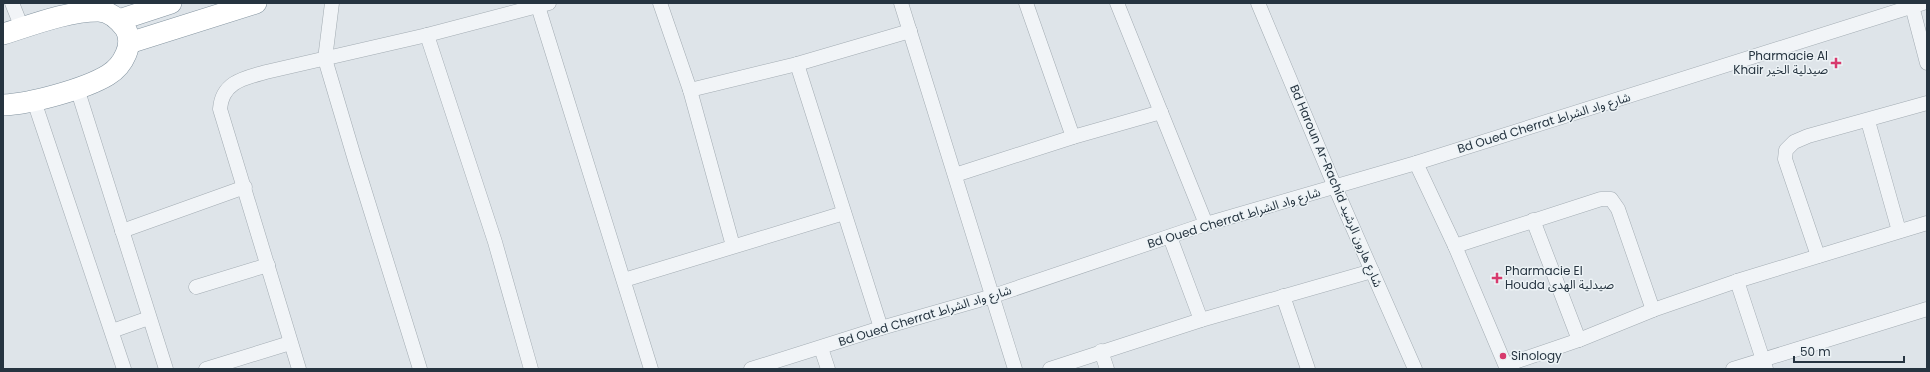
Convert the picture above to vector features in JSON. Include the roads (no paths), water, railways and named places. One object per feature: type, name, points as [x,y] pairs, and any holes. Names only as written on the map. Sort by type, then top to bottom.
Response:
[{"type":"highway","points":[[119,20],[171,3]]},
{"type":"highway","points":[[129,43],[256,3]]},
{"type":"highway","points":[[3,106],[34,101],[77,88],[108,75],[124,60],[129,43],[127,32],[119,20],[111,14],[93,11],[81,12],[12,31]]},
{"type":"street","points":[[12,3],[12,31]]},
{"type":"street","points":[[332,3],[325,59],[420,369]]},
{"type":"street","points":[[660,3],[690,90],[734,246]]},
{"type":"street","points":[[901,3],[1015,369]]},
{"type":"street","points":[[1026,3],[1073,137]]},
{"type":"street","points":[[1117,3],[1206,224]]},
{"type":"street","name":"Bd Haroun Ar-Rachid شارع هارون الرشيد","points":[[1258,3],[1335,187],[1416,369]]},
{"type":"street","points":[[299,369],[290,343],[245,187],[220,109],[221,99],[227,89],[241,79],[427,35],[541,4],[651,369]]},
{"type":"street","points":[[1917,5],[1927,63]]},
{"type":"street","name":"Bd Oued Cherrat شارع واد الشراط","points":[[751,369],[881,328],[993,296],[1206,224],[1416,164],[1917,5]]},
{"type":"street","points":[[690,90],[797,64],[910,32]]},
{"type":"street","points":[[427,35],[495,242],[531,369]]},
{"type":"street","points":[[797,64],[881,328]]},
{"type":"street","points":[[77,88],[166,369]]},
{"type":"street","points":[[34,101],[124,369]]},
{"type":"street","points":[[1818,256],[1785,159],[1786,150],[1794,142],[1808,136],[1927,103]]},
{"type":"street","points":[[955,174],[1073,137],[1161,112]]},
{"type":"street","points":[[1868,120],[1899,231]]},
{"type":"street","points":[[1416,164],[1455,246],[1506,367],[1653,310],[1737,281],[1927,223]]},
{"type":"street","points":[[122,231],[245,187]]},
{"type":"street","points":[[1455,246],[1601,199],[1611,199],[1618,208],[1653,310]]},
{"type":"street","points":[[624,280],[844,213]]},
{"type":"street","points":[[1533,220],[1578,340]]},
{"type":"street","points":[[1170,237],[1201,320]]},
{"type":"street","points":[[196,287],[268,265]]},
{"type":"street","points":[[1050,369],[1201,320],[1372,271]]},
{"type":"street","points":[[1737,281],[1764,364]]},
{"type":"street","points":[[1282,296],[1308,369]]},
{"type":"street","points":[[1733,369],[1764,364],[1927,308]]},
{"type":"street","points":[[112,331],[149,318]]},
{"type":"street","points":[[206,369],[290,343]]},
{"type":"street","points":[[821,348],[828,369]]},
{"type":"street","points":[[1101,352],[1106,369]]},
{"type":"place","name":"Pharmacie Al Khair صيدلية الخير","points":[[1836,63]]},
{"type":"place","name":"Pharmacie El Houda صيدلية الهدى","points":[[1497,278]]},
{"type":"place","name":"Sinology","points":[[1503,356]]}]
